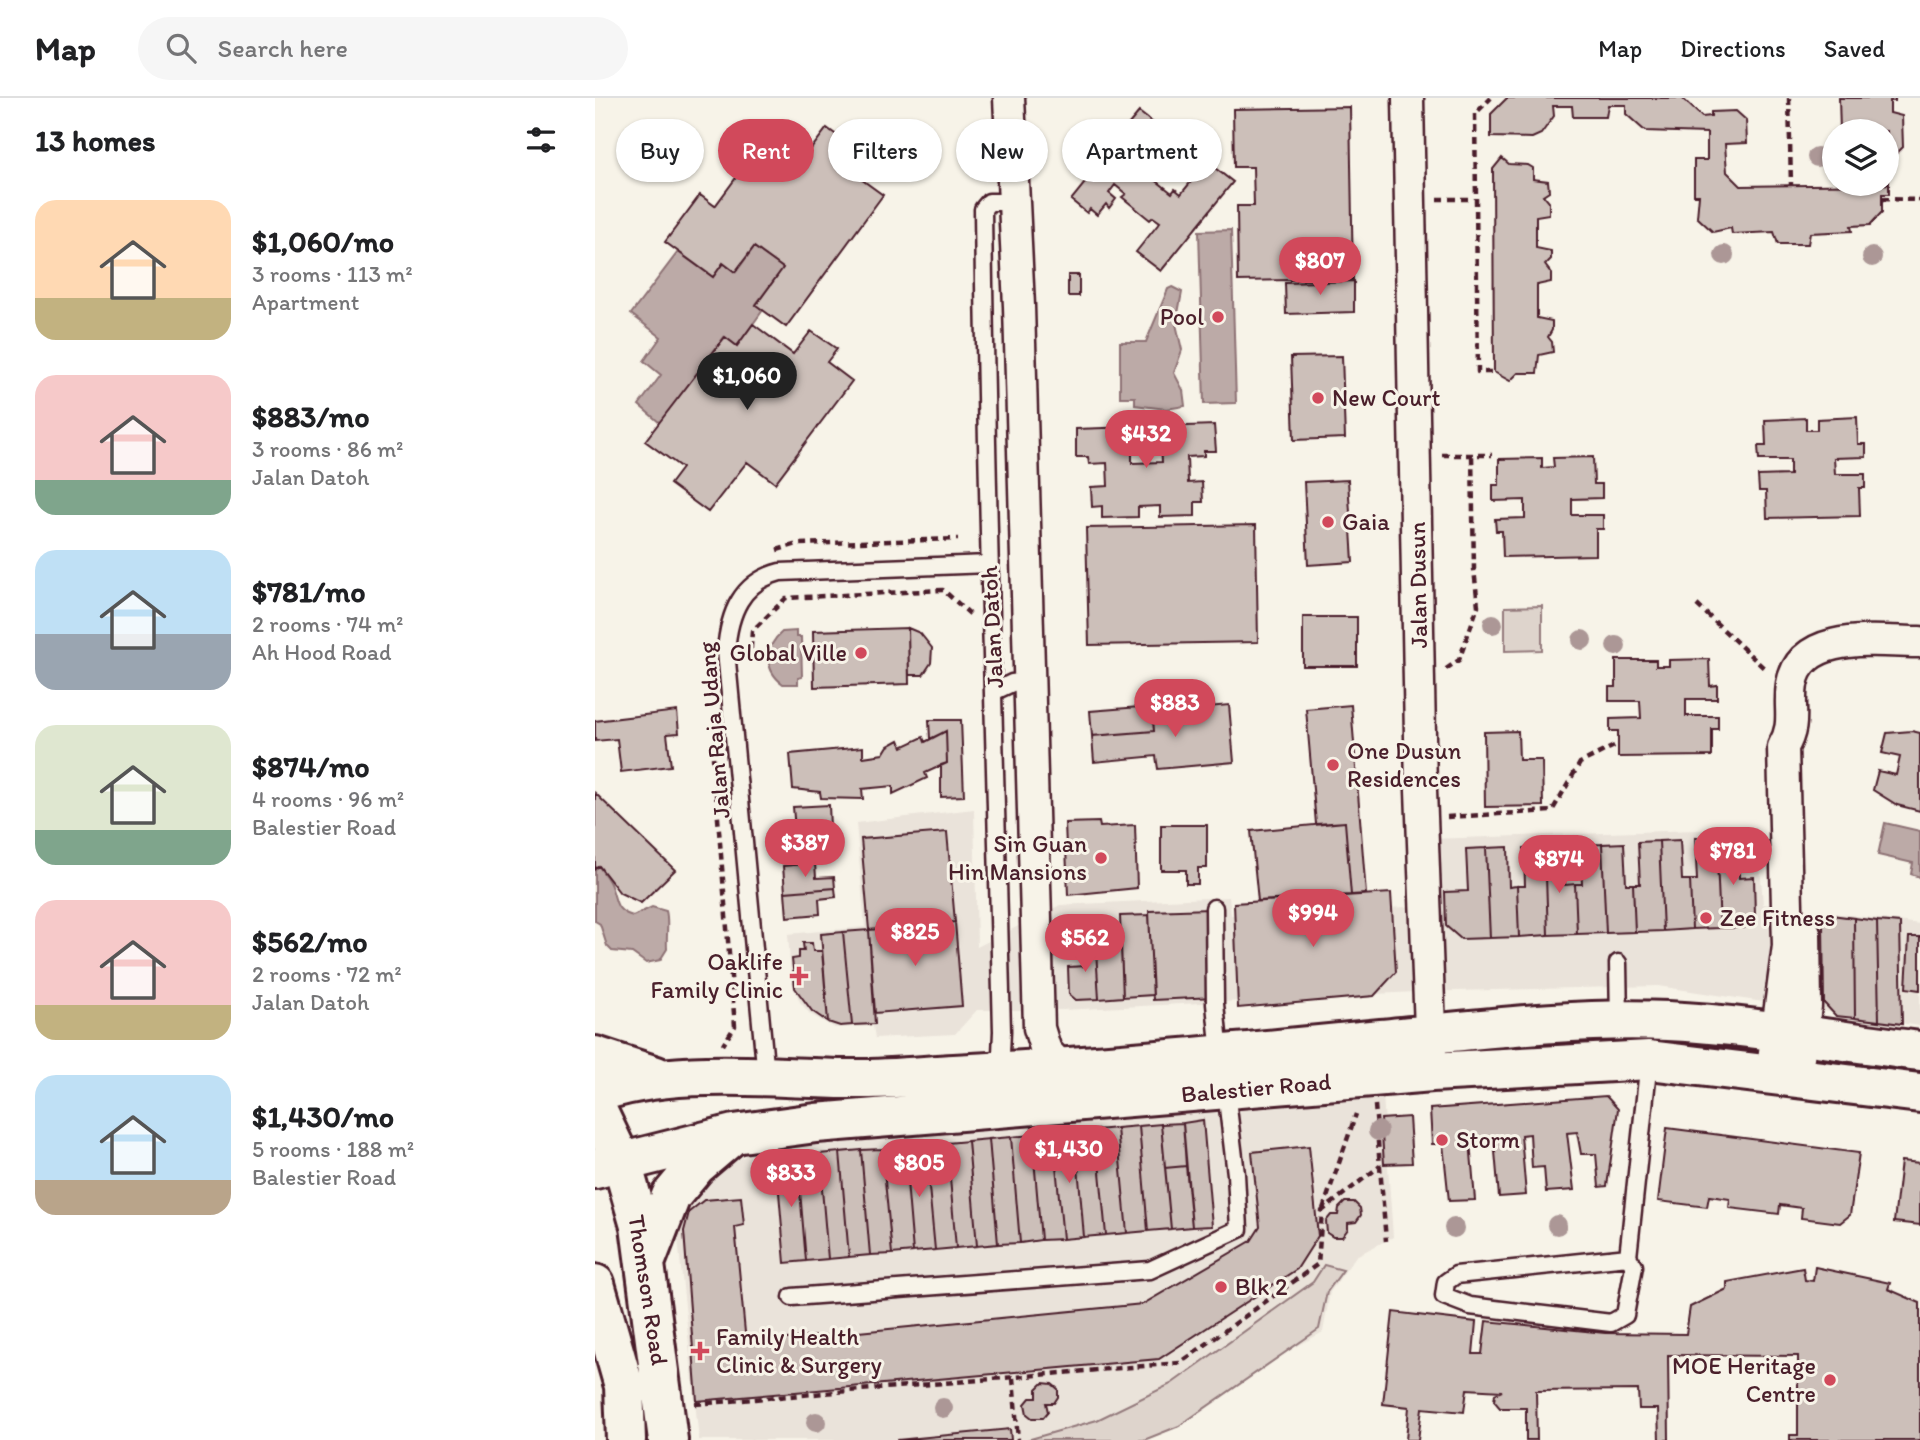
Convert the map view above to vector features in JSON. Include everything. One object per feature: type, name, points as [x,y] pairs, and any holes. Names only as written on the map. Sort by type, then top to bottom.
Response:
[{"type":"main road","name":"Balestier Road","points":[[609,1166],[734,1134],[1223,1072],[1430,1034],[1619,1021],[1669,1021],[1920,1051]]},
{"type":"main road","points":[[595,1056],[666,1079]]},
{"type":"main road","name":"Balestier Road","points":[[595,1094],[611,1088],[666,1079],[766,1076],[851,1079],[1060,1066],[1223,1072],[1432,1072],[1649,1060],[1920,1093]]},
{"type":"main road","name":"Thomson Road","points":[[595,1106],[609,1166],[647,1264],[668,1440]]},
{"type":"main road","points":[[608,1335],[647,1264],[671,1196],[697,1166],[734,1134]]},
{"type":"main road","name":"Thomson Road","points":[[595,1284],[624,1386],[626,1440]]},
{"type":"street","name":"Jalan Datoh","points":[[1009,98],[1039,1028],[1046,1051],[1060,1066]]},
{"type":"street","name":"Jalan Dusun","points":[[1408,98],[1422,818],[1432,1072]]},
{"type":"street","points":[[1784,1077],[1789,1036],[1783,747],[1792,731],[1792,685],[1795,674],[1818,650],[1843,642],[1920,642]]},
{"type":"lane","name":"Jalan Datoh","points":[[984,1072],[1001,1054],[1002,1031],[995,691],[989,564],[983,209],[989,202],[1014,202]]},
{"type":"lane","name":"Jalan Raja Udang","points":[[766,1076],[726,651],[729,624],[738,601],[764,576],[780,572],[989,564]]},
{"type":"lane","points":[[995,691],[1012,682],[1029,681]]},
{"type":"lane","points":[[792,1297],[1150,1270],[1239,1228],[1236,1174],[1215,1004],[1214,908]]},
{"type":"lane","points":[[1618,962],[1619,1021]]},
{"type":"lane","points":[[1628,1257],[1456,1275],[1446,1282],[1444,1296],[1470,1306],[1611,1323],[1626,1315],[1634,1266],[1628,1257],[1649,1060]]},
{"type":"path","points":[[1491,372],[1478,372],[1474,200],[1475,114],[1492,98]]},
{"type":"path","points":[[1789,98],[1791,185]]},
{"type":"path","points":[[1432,199],[1474,200]]},
{"type":"path","points":[[1882,200],[1920,200]]},
{"type":"path","points":[[1441,455],[1492,455]]},
{"type":"path","points":[[1445,670],[1459,660],[1478,606],[1474,569],[1472,455]]},
{"type":"path","points":[[749,670],[752,631],[786,598],[943,590],[950,595]]},
{"type":"path","points":[[1697,605],[1764,668]]},
{"type":"path","points":[[1422,818],[1552,811],[1580,763],[1618,744]]},
{"type":"path","points":[[1375,1105],[1386,1241]]},
{"type":"path","points":[[690,1404],[1180,1363],[1318,1264],[1322,1212],[1356,1114]]},
{"type":"path","points":[[1322,1212],[1380,1166]]},
{"type":"path","points":[[1013,1378],[1018,1440]]},
{"type":"shaded area","name":"Pool","points":[[1231,230],[1236,403],[1204,404],[1199,231]]},
{"type":"shaded area","points":[[754,247],[783,268],[756,304],[763,310],[737,346],[724,337],[660,423],[639,405],[661,375],[644,361],[661,337],[631,314],[678,252],[713,277],[723,263],[736,272]]},
{"type":"shaded area","points":[[1172,287],[1182,292],[1176,324],[1182,350],[1174,373],[1183,390],[1185,406],[1166,409],[1135,405],[1135,397],[1120,397],[1120,342],[1146,342],[1168,289]]},
{"type":"shaded area","points":[[1542,606],[1542,650],[1505,651],[1505,607]]},
{"type":"shaded area","points":[[796,631],[796,637],[801,637],[802,677],[798,678],[798,684],[783,684],[772,672],[769,651],[782,632]]},
{"type":"shaded area","points":[[974,809],[977,947],[1060,905],[1229,897],[1231,915],[1429,906],[1430,839],[1757,828],[1763,904],[1920,924],[1920,1026],[1658,986],[1415,992],[1062,1010],[977,1010],[955,1034],[875,1038],[873,1026],[835,1028],[810,1014],[800,1002],[791,979],[788,934],[865,927],[856,823]]},
{"type":"shaded area","points":[[1885,823],[1920,831],[1920,877],[1911,874],[1913,863],[1878,855]]},
{"type":"shaded area","points":[[599,866],[622,911],[633,916],[652,907],[666,911],[667,949],[660,960],[646,963],[632,953],[612,951],[607,946],[600,924],[595,921],[595,869]]},
{"type":"shaded area","points":[[1383,1095],[1393,1237],[1356,1256],[1330,1292],[1323,1332],[1180,1410],[1108,1440],[699,1440],[676,1220],[691,1188],[763,1145]]},
{"type":"shaded area","points":[[1324,1265],[1343,1270],[1327,1292],[1319,1329],[1179,1426],[1144,1440],[1027,1440],[1097,1420],[1171,1384],[1313,1282]]},
{"type":"building","points":[[1507,98],[1682,98],[1702,117],[1711,116],[1711,112],[1736,111],[1746,120],[1747,143],[1725,144],[1727,172],[1741,186],[1822,185],[1822,196],[1882,196],[1882,212],[1870,225],[1851,226],[1852,231],[1810,233],[1808,244],[1778,244],[1774,232],[1732,234],[1731,228],[1713,232],[1697,217],[1699,195],[1694,195],[1694,160],[1707,160],[1707,133],[1645,131],[1626,114],[1626,105],[1608,105],[1606,117],[1573,117],[1572,106],[1553,106],[1554,116],[1541,134],[1532,138],[1491,137],[1491,114]]},
{"type":"building","points":[[1839,98],[1895,98],[1895,101],[1890,101],[1890,113],[1902,116],[1903,147],[1899,151],[1899,119],[1840,119]]},
{"type":"building","points":[[1350,107],[1353,279],[1238,281],[1237,206],[1254,206],[1253,167],[1234,167],[1233,109]]},
{"type":"building","points":[[1139,112],[1148,119],[1133,119]]},
{"type":"building","points":[[828,129],[828,182],[865,182],[883,195],[786,327],[756,305],[783,268],[754,247],[735,272],[723,263],[713,277],[665,242],[700,195],[715,206],[733,182],[814,182],[814,145]]},
{"type":"building","points":[[1502,158],[1509,164],[1528,165],[1533,168],[1533,179],[1548,181],[1549,191],[1543,195],[1549,202],[1549,214],[1536,216],[1536,248],[1551,251],[1551,259],[1545,265],[1551,273],[1551,282],[1537,285],[1537,318],[1552,321],[1552,330],[1548,337],[1552,342],[1553,352],[1539,355],[1537,373],[1518,373],[1510,381],[1494,372],[1493,169]]},
{"type":"building","points":[[1222,174],[1233,182],[1161,271],[1136,252],[1160,222],[1153,217],[1150,220],[1122,197],[1126,194],[1115,185],[1109,193],[1116,199],[1109,208],[1106,204],[1097,215],[1090,209],[1087,213],[1071,200],[1086,182],[1158,182],[1172,193],[1175,189],[1181,194],[1191,182],[1222,182]]},
{"type":"building","points":[[1068,275],[1079,275],[1079,296],[1068,296]]},
{"type":"building","points":[[1354,281],[1354,312],[1286,314],[1285,283]]},
{"type":"building","points":[[753,324],[793,354],[811,331],[837,349],[827,362],[852,381],[775,483],[747,462],[708,512],[670,484],[682,468],[645,441],[725,337],[737,346]]},
{"type":"building","name":"New Court","points":[[1342,356],[1345,438],[1294,440],[1291,357]]},
{"type":"building","points":[[1857,417],[1858,444],[1866,444],[1866,457],[1834,458],[1835,474],[1865,474],[1865,488],[1859,488],[1860,516],[1767,518],[1766,491],[1759,491],[1758,476],[1790,475],[1790,460],[1759,460],[1758,446],[1766,446],[1765,420],[1806,418],[1806,430],[1817,430],[1817,419]]},
{"type":"building","points":[[1214,425],[1216,451],[1204,451],[1204,456],[1187,457],[1188,483],[1202,482],[1203,502],[1195,502],[1195,516],[1160,517],[1160,506],[1138,507],[1138,517],[1102,518],[1102,506],[1092,507],[1091,487],[1108,486],[1107,463],[1089,464],[1088,457],[1076,457],[1076,429],[1132,427],[1132,463],[1162,462],[1160,427]]},
{"type":"building","points":[[1593,457],[1594,484],[1602,484],[1602,498],[1572,499],[1572,515],[1603,515],[1603,529],[1596,529],[1596,555],[1503,557],[1502,531],[1496,531],[1495,519],[1525,518],[1525,500],[1493,501],[1493,485],[1499,485],[1499,459],[1542,458],[1542,468],[1554,467],[1553,458]]},
{"type":"building","name":"Gaia","points":[[1348,480],[1353,562],[1308,565],[1304,482]]},
{"type":"building","points":[[1256,525],[1258,642],[1089,645],[1086,528]]},
{"type":"building","points":[[1303,617],[1357,617],[1357,666],[1303,666]]},
{"type":"building","name":"Global Ville","points":[[908,628],[909,684],[814,687],[813,631]]},
{"type":"building","points":[[908,628],[920,633],[932,648],[931,663],[923,675],[909,675]]},
{"type":"building","points":[[1709,659],[1710,686],[1717,685],[1717,699],[1686,699],[1686,716],[1718,716],[1718,729],[1712,729],[1712,756],[1618,757],[1618,731],[1610,731],[1610,719],[1641,718],[1640,701],[1609,701],[1609,687],[1616,687],[1616,660],[1656,660],[1656,666],[1669,666],[1669,660]]},
{"type":"building","points":[[1229,705],[1234,762],[1158,769],[1156,756],[1094,762],[1092,736],[1154,731],[1152,712]]},
{"type":"building","name":"One Dusun Residences","points":[[1351,705],[1366,894],[1351,895],[1345,822],[1316,824],[1306,709]]},
{"type":"building","points":[[1152,706],[1154,731],[1092,736],[1090,711]]},
{"type":"building","points":[[677,711],[679,733],[667,734],[671,766],[621,772],[617,739],[595,741],[595,721]]},
{"type":"building","points":[[929,720],[961,720],[964,796],[941,797],[941,765],[947,763],[946,731],[930,739]]},
{"type":"building","points":[[946,731],[947,763],[925,773],[927,778],[893,794],[893,786],[862,789],[863,799],[821,798],[820,792],[793,789],[790,754],[863,747],[863,757],[883,754],[888,746],[899,740],[902,747],[923,737],[925,742]]},
{"type":"building","points":[[1518,731],[1519,760],[1542,760],[1543,806],[1485,807],[1484,732]]},
{"type":"building","points":[[1887,733],[1920,733],[1920,811],[1897,805],[1873,790],[1878,771],[1896,775],[1900,757],[1882,753]]},
{"type":"building","points":[[595,793],[675,870],[641,903],[620,893],[599,866],[595,869]]},
{"type":"building","points":[[829,805],[830,827],[795,829],[793,807]]},
{"type":"building","name":"Sin Guan Hin Mansions","points":[[1099,822],[1100,827],[1135,825],[1137,888],[1068,895],[1065,823]]},
{"type":"building","points":[[1345,822],[1351,895],[1258,901],[1251,831]]},
{"type":"building","points":[[1161,825],[1207,825],[1207,868],[1198,868],[1198,884],[1186,884],[1186,870],[1161,870]]},
{"type":"building","points":[[947,832],[955,922],[869,930],[861,839]]},
{"type":"building","points":[[1716,837],[1720,928],[1692,929],[1690,880],[1697,880],[1695,838]]},
{"type":"building","points":[[1716,837],[1738,837],[1739,878],[1754,877],[1755,916],[1744,928],[1720,928]]},
{"type":"building","points":[[1680,840],[1682,880],[1690,880],[1692,929],[1663,931],[1659,841]]},
{"type":"building","points":[[1659,841],[1663,931],[1635,932],[1633,884],[1640,884],[1638,842]]},
{"type":"building","points":[[1624,843],[1626,884],[1633,884],[1635,932],[1606,933],[1602,844]]},
{"type":"building","points":[[1602,844],[1606,933],[1577,934],[1575,884],[1582,884],[1580,845]]},
{"type":"building","points":[[1563,846],[1565,885],[1575,884],[1577,934],[1548,935],[1545,847]]},
{"type":"building","points":[[1508,847],[1509,887],[1517,886],[1519,937],[1490,938],[1486,848]]},
{"type":"building","points":[[1545,847],[1548,935],[1519,937],[1517,886],[1525,886],[1524,848]]},
{"type":"building","points":[[1486,848],[1490,938],[1461,939],[1446,926],[1445,892],[1468,891],[1466,849]]},
{"type":"building","points":[[815,863],[816,878],[834,877],[835,888],[785,892],[783,866]]},
{"type":"building","points":[[835,888],[836,897],[819,899],[820,914],[787,917],[785,892]]},
{"type":"building","points":[[1391,893],[1396,972],[1374,996],[1238,1008],[1234,903]]},
{"type":"building","points":[[1210,909],[1214,997],[1153,1000],[1149,911]]},
{"type":"building","points":[[1149,915],[1153,995],[1123,997],[1120,916]]},
{"type":"building","points":[[1831,915],[1854,918],[1855,1018],[1836,1016],[1824,1003],[1823,923]]},
{"type":"building","points":[[1854,918],[1877,921],[1879,1021],[1855,1018]]},
{"type":"building","points":[[1877,921],[1900,923],[1902,1024],[1879,1021]]},
{"type":"building","points":[[955,922],[962,1006],[875,1013],[869,930]]},
{"type":"building","points":[[869,930],[875,1024],[852,1025],[843,932]]},
{"type":"building","points":[[843,932],[852,1025],[840,1026],[828,1022],[821,934]]},
{"type":"building","points":[[1095,934],[1106,934],[1106,949],[1121,948],[1123,997],[1099,999]]},
{"type":"building","points":[[1095,934],[1099,999],[1076,1000],[1069,994],[1068,967],[1085,966],[1083,935]]},
{"type":"building","points":[[1909,937],[1920,937],[1920,990],[1906,988]]},
{"type":"building","points":[[803,943],[812,943],[813,951],[822,951],[828,1022],[812,1011],[795,988],[792,959],[799,958],[799,951],[804,951]]},
{"type":"building","points":[[1606,1096],[1618,1109],[1607,1186],[1599,1187],[1596,1154],[1581,1154],[1577,1132],[1567,1133],[1574,1190],[1546,1192],[1544,1167],[1532,1168],[1530,1134],[1521,1135],[1526,1195],[1499,1197],[1494,1140],[1470,1141],[1475,1200],[1449,1201],[1443,1144],[1432,1144],[1430,1109]]},
{"type":"building","points":[[1409,1117],[1412,1163],[1384,1164],[1381,1119]]},
{"type":"building","points":[[1203,1120],[1212,1226],[1192,1227],[1183,1123]]},
{"type":"building","points":[[1183,1123],[1186,1166],[1165,1168],[1161,1124]]},
{"type":"building","points":[[1161,1124],[1171,1229],[1148,1231],[1139,1126]]},
{"type":"building","points":[[1139,1126],[1148,1231],[1127,1233],[1117,1128]]},
{"type":"building","points":[[1117,1128],[1127,1233],[1106,1235],[1096,1130]]},
{"type":"building","points":[[1667,1128],[1859,1153],[1850,1215],[1840,1223],[1801,1218],[1802,1208],[1780,1205],[1779,1214],[1729,1208],[1730,1199],[1709,1196],[1707,1207],[1658,1201]]},
{"type":"building","points":[[1096,1130],[1106,1235],[1084,1237],[1075,1131]]},
{"type":"building","points":[[1075,1131],[1084,1237],[1063,1239],[1053,1134]]},
{"type":"building","points":[[1053,1134],[1063,1239],[1041,1240],[1032,1135]]},
{"type":"building","points":[[1032,1135],[1041,1240],[1020,1243],[1011,1137]]},
{"type":"building","points":[[1011,1137],[1020,1243],[998,1244],[989,1139]]},
{"type":"building","points":[[989,1139],[998,1244],[977,1246],[968,1141]]},
{"type":"building","points":[[968,1141],[977,1246],[956,1248],[947,1143]]},
{"type":"building","points":[[947,1143],[956,1248],[935,1250],[925,1145]]},
{"type":"building","points":[[925,1145],[935,1250],[913,1252],[904,1146]]},
{"type":"building","points":[[904,1146],[913,1252],[892,1254],[882,1149]]},
{"type":"building","name":"Blk 2","points":[[1309,1146],[1318,1236],[1297,1269],[1159,1359],[697,1401],[684,1231],[689,1212],[704,1200],[741,1197],[744,1225],[735,1227],[746,1343],[1143,1304],[1251,1241],[1260,1227],[1252,1152]]},
{"type":"building","points":[[882,1149],[892,1254],[870,1255],[861,1150]]},
{"type":"building","points":[[861,1150],[870,1255],[849,1257],[840,1152]]},
{"type":"building","points":[[840,1152],[849,1257],[828,1259],[819,1154]]},
{"type":"building","points":[[819,1154],[828,1259],[806,1261],[797,1156]]},
{"type":"building","points":[[797,1156],[806,1261],[785,1263],[776,1157]]},
{"type":"building","points":[[1901,1161],[1920,1163],[1920,1225],[1894,1222]]},
{"type":"building","points":[[1186,1166],[1192,1227],[1171,1229],[1165,1168]]},
{"type":"building","points":[[1345,1202],[1354,1202],[1360,1208],[1361,1215],[1356,1222],[1348,1223],[1348,1229],[1342,1237],[1333,1237],[1327,1233],[1326,1221],[1331,1215],[1338,1215],[1339,1208]]},
{"type":"building","points":[[1815,1267],[1890,1283],[1888,1289],[1920,1303],[1920,1440],[1790,1440],[1790,1435],[1798,1435],[1798,1356],[1668,1355],[1669,1440],[1659,1440],[1658,1409],[1639,1409],[1638,1390],[1536,1391],[1537,1440],[1526,1440],[1526,1408],[1500,1408],[1494,1401],[1495,1394],[1502,1391],[1467,1389],[1464,1412],[1422,1408],[1418,1440],[1406,1440],[1409,1407],[1383,1404],[1393,1312],[1476,1322],[1473,1354],[1482,1354],[1486,1321],[1605,1333],[1686,1334],[1690,1307],[1727,1289],[1727,1282],[1803,1268],[1805,1280],[1813,1281]]},
{"type":"building","points":[[1043,1383],[1052,1384],[1058,1389],[1058,1397],[1054,1403],[1046,1403],[1048,1412],[1043,1418],[1032,1418],[1027,1414],[1025,1404],[1030,1398],[1037,1398],[1037,1389]]},
{"type":"building","points":[[1010,1429],[1011,1440],[897,1440]]},
{"type":"place","name":"Pool","points":[[1218,317]]},
{"type":"place","name":"New Court","points":[[1318,398]]},
{"type":"place","name":"Gaia","points":[[1328,522]]},
{"type":"place","name":"Global Ville","points":[[861,653]]},
{"type":"place","name":"One Dusun Residences","points":[[1333,765]]},
{"type":"place","name":"Sin Guan Hin Mansions","points":[[1101,858]]},
{"type":"place","name":"Zee Fitness","points":[[1706,918]]},
{"type":"place","name":"Oaklife Family Clinic","points":[[799,976]]},
{"type":"place","name":"Storm","points":[[1442,1140]]},
{"type":"place","name":"Blk 2","points":[[1221,1287]]},
{"type":"place","name":"Family Health Clinic & Surgery","points":[[700,1351]]},
{"type":"place","name":"MOE Heritage Centre","points":[[1830,1380]]}]
